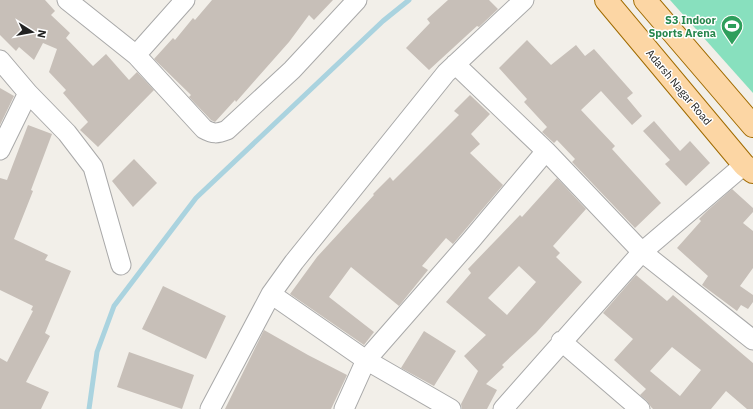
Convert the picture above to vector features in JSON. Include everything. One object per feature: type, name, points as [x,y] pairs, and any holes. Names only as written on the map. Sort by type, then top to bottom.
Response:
[{"type":"main road","name":"Adarsh Nagar Road","points":[[606,0],[749,168]]},
{"type":"main road","points":[[645,0],[753,126]]},
{"type":"street","points":[[67,0],[136,55],[204,129],[212,134],[219,134],[227,130],[292,70],[357,0]]},
{"type":"street","points":[[136,55],[185,0]]},
{"type":"street","points":[[210,409],[271,294],[294,262],[455,64],[524,0]]},
{"type":"street","points":[[0,60],[28,93],[66,133],[93,167],[121,265]]},
{"type":"street","points":[[455,64],[546,150],[642,252],[753,340]]},
{"type":"street","points":[[0,150],[28,93]]},
{"type":"street","points":[[344,409],[366,360],[472,239],[546,150]]},
{"type":"street","points":[[503,409],[561,341],[642,252],[749,168]]},
{"type":"street","points":[[271,294],[366,360],[450,409]]},
{"type":"street","points":[[561,341],[640,409]]},
{"type":"green space","name":"S3 Indoor Sports Arena","points":[[670,0],[753,0],[753,93]]},
{"type":"building","points":[[0,0],[45,0],[55,11],[51,15],[70,33],[66,38],[93,66],[106,54],[129,80],[137,72],[154,90],[98,147],[80,130],[88,122],[63,93],[66,90],[49,72],[57,49],[43,43],[34,60],[19,47],[16,51],[0,35]]},
{"type":"building","points":[[212,0],[333,0],[314,20],[309,15],[289,42],[236,102],[235,100],[215,122],[211,120],[189,97],[191,95],[154,59],[173,38],[175,40],[193,18],[195,20]]},
{"type":"building","points":[[448,0],[489,0],[498,9],[429,70],[406,48],[430,23],[427,19]]},
{"type":"building","points":[[527,40],[551,65],[576,45],[585,56],[594,49],[633,93],[627,98],[642,116],[632,125],[601,91],[581,110],[615,146],[612,149],[661,203],[635,228],[572,162],[575,159],[557,140],[554,143],[542,132],[547,127],[524,102],[527,99],[499,68]]},
{"type":"building","points":[[0,88],[14,96],[0,125]]},
{"type":"building","points":[[470,95],[490,114],[471,134],[480,144],[470,153],[503,185],[453,244],[446,238],[422,266],[428,270],[399,306],[351,267],[329,297],[374,332],[364,345],[290,294],[317,257],[374,195],[373,194],[390,177],[393,181],[459,115],[454,111]]},
{"type":"building","points":[[654,121],[680,151],[690,141],[710,163],[686,186],[665,164],[670,160],[643,131]]},
{"type":"building","points":[[28,125],[52,134],[31,190],[33,191],[14,239],[48,255],[45,260],[71,271],[45,333],[50,336],[26,382],[49,392],[41,409],[0,409],[0,358],[7,362],[33,311],[31,310],[33,306],[0,290],[0,178],[7,180]]},
{"type":"building","points":[[134,159],[157,183],[133,207],[112,181]]},
{"type":"building","points":[[557,178],[586,209],[553,246],[560,253],[556,257],[582,282],[536,333],[502,365],[504,367],[486,384],[497,390],[487,409],[462,409],[461,404],[478,371],[464,356],[486,335],[446,302],[471,273],[468,269],[520,215],[522,217]],"holes":[[[519,266],[536,282],[507,315],[488,298]]]},
{"type":"building","points":[[732,189],[753,208],[753,212],[743,223],[753,231],[753,268],[740,286],[753,295],[753,302],[748,309],[741,305],[737,311],[702,285],[708,276],[677,248],[701,221],[699,219]]},
{"type":"building","points":[[636,275],[667,301],[673,295],[753,363],[753,409],[747,409],[726,391],[711,409],[653,409],[640,395],[646,389],[614,360],[633,339],[603,313]],"holes":[[[672,347],[701,370],[680,396],[650,371]]]},
{"type":"building","points":[[163,286],[226,316],[206,359],[142,329]]},
{"type":"building","points":[[264,330],[347,375],[331,409],[225,409]]},
{"type":"building","points":[[424,331],[456,351],[434,386],[401,368]]},
{"type":"building","points":[[129,352],[194,375],[182,409],[117,387]]},
{"type":"waterway","points":[[89,409],[97,352],[114,306],[196,198],[383,21],[409,0]]},
{"type":"place","name":"S3 Indoor Sports Arena","points":[[732,46]]}]
